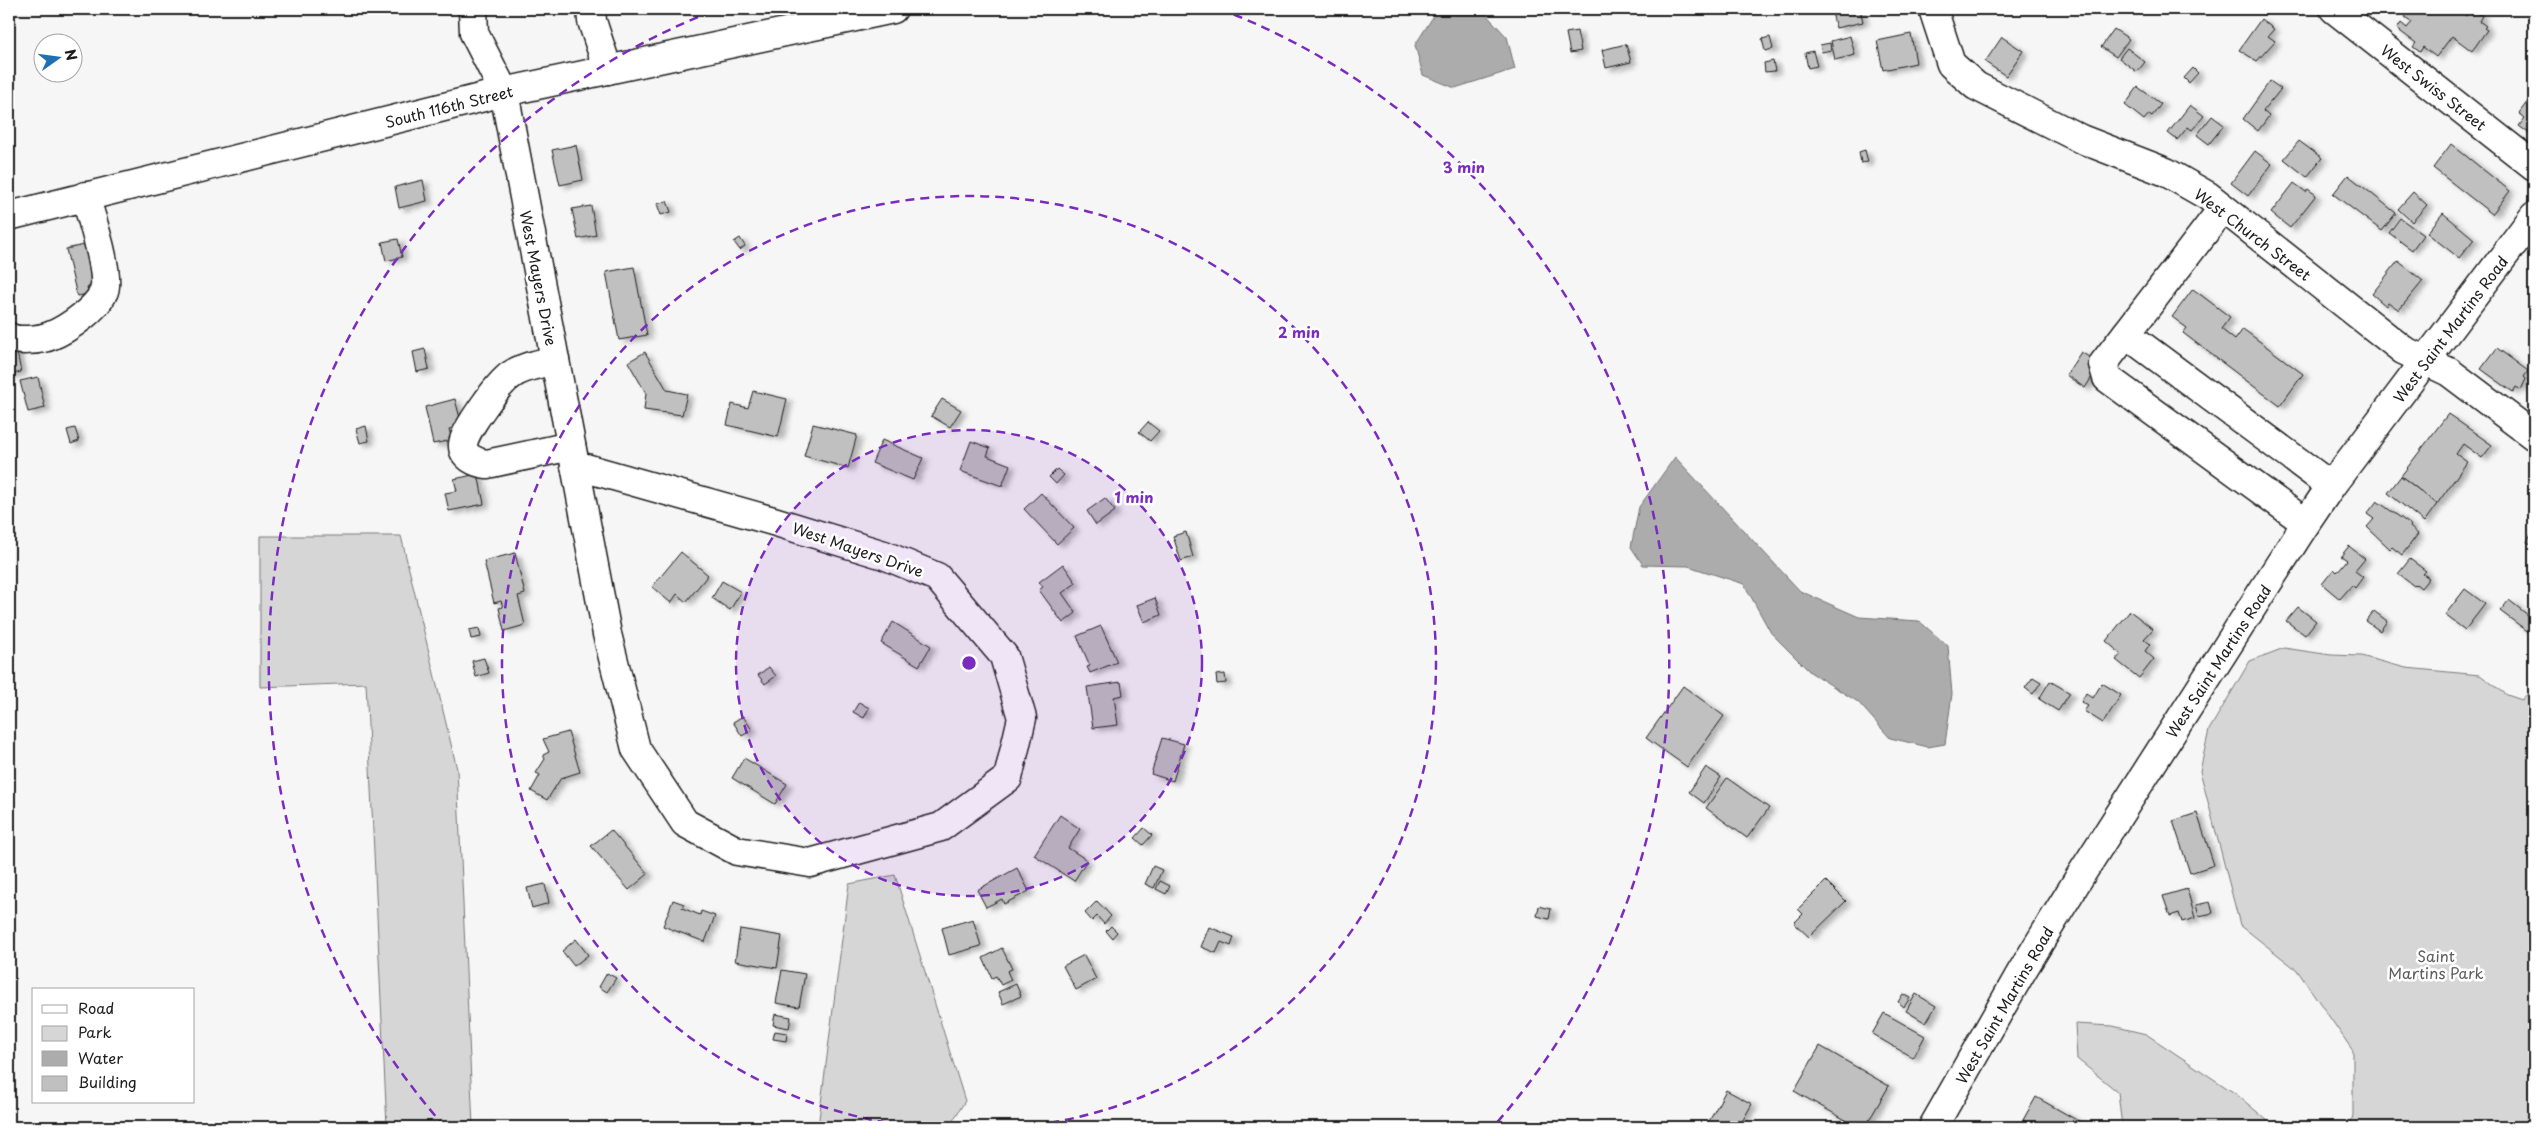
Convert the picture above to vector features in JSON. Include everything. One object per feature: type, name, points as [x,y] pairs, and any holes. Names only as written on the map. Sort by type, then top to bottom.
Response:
[{"type":"street","name":"West Mayers Drive","points":[[474,9],[474,32],[504,92],[573,456],[607,634],[636,750],[685,823],[737,851],[810,863],[941,827],[1008,778],[1022,718],[1004,656],[937,577],[884,555],[573,456]]},
{"type":"street","points":[[591,9],[592,21],[608,70]]},
{"type":"street","name":"South 116th Street","points":[[9,216],[504,92],[893,9]]},
{"type":"street","name":"West Church Street","points":[[1933,9],[1952,64],[1976,86],[2081,139],[2166,172],[2208,196],[2402,350],[2449,372],[2534,436]]},
{"type":"street","name":"West Swiss Street","points":[[2334,9],[2534,166]]},
{"type":"street","points":[[9,338],[14,340],[49,337],[94,308],[106,288],[99,248],[86,196]]},
{"type":"street","points":[[2223,208],[2103,364],[2107,378],[2306,523]]},
{"type":"street","name":"West Saint Martins Road","points":[[1933,1127],[2016,981],[2072,889],[2306,523],[2331,486],[2534,216]]},
{"type":"street","points":[[2126,334],[2331,486]]},
{"type":"street","points":[[555,360],[523,368],[503,382],[469,430],[464,444],[465,451],[477,463],[487,464],[573,456]]},
{"type":"green space","points":[[260,536],[401,536],[457,769],[473,1127],[387,1127],[366,683],[260,687]]},
{"type":"green space","name":"Saint Martins Park","points":[[2284,648],[2331,655],[2361,656],[2406,668],[2480,675],[2507,695],[2522,700],[2534,686],[2534,1127],[2350,1127],[2353,1115],[2353,1051],[2297,970],[2240,925],[2200,771],[2209,730],[2250,661]]},
{"type":"green space","points":[[895,875],[965,1101],[949,1127],[818,1127],[849,884]]},
{"type":"green space","points":[[2075,1024],[2113,1026],[2146,1034],[2236,1094],[2275,1127],[2122,1127],[2118,1092],[2077,1059]]},
{"type":"water","points":[[1438,9],[1481,9],[1507,37],[1515,69],[1455,88],[1423,75],[1415,45]]},
{"type":"water","points":[[1675,457],[1800,591],[1859,617],[1919,621],[1948,646],[1952,694],[1945,744],[1928,747],[1890,738],[1858,702],[1810,672],[1771,633],[1744,584],[1688,566],[1643,565],[1631,547],[1639,507]]},
{"type":"building","points":[[1831,9],[1860,9],[1863,22],[1836,28]]},
{"type":"building","points":[[2411,9],[2458,9],[2466,16],[2472,9],[2482,16],[2479,21],[2486,26],[2484,28],[2487,30],[2472,51],[2452,36],[2436,57],[2423,47],[2420,52],[2413,47],[2416,43],[2397,29],[2401,23],[2407,28],[2412,22],[2405,17]]},
{"type":"building","points":[[2261,19],[2274,29],[2268,36],[2275,41],[2257,61],[2239,50]]},
{"type":"building","points":[[2114,29],[2129,39],[2116,57],[2101,47]]},
{"type":"building","points":[[1577,31],[1581,51],[1570,53],[1566,33]]},
{"type":"building","points":[[1911,34],[1916,63],[1883,70],[1877,41]]},
{"type":"building","points":[[1850,36],[1855,55],[1835,60],[1831,41]]},
{"type":"building","points":[[1770,37],[1773,49],[1765,51],[1762,39]]},
{"type":"building","points":[[2002,37],[2023,51],[2006,76],[1985,62]]},
{"type":"building","points":[[1830,43],[1831,50],[1822,52],[1820,45]]},
{"type":"building","points":[[1626,44],[1631,62],[1606,68],[1602,50]]},
{"type":"building","points":[[2127,48],[2145,62],[2137,72],[2119,58]]},
{"type":"building","points":[[1813,51],[1817,66],[1808,68],[1805,53]]},
{"type":"building","points":[[1773,61],[1775,71],[1765,72],[1764,63]]},
{"type":"building","points":[[2193,68],[2198,73],[2189,83],[2184,78]]},
{"type":"building","points":[[2270,81],[2281,89],[2263,111],[2269,116],[2258,131],[2243,119]]},
{"type":"building","points":[[2138,87],[2161,104],[2152,116],[2149,114],[2144,120],[2125,105]]},
{"type":"building","points":[[2531,97],[2534,100],[2534,137],[2519,126],[2525,118],[2519,113]]},
{"type":"building","points":[[2190,105],[2204,116],[2192,130],[2188,127],[2177,140],[2168,133]]},
{"type":"building","points":[[2212,116],[2224,125],[2209,144],[2197,135]]},
{"type":"building","points":[[2299,141],[2322,158],[2307,177],[2284,159]]},
{"type":"building","points":[[2451,144],[2510,191],[2492,214],[2433,168]]},
{"type":"building","points":[[576,145],[583,180],[560,185],[552,150]]},
{"type":"building","points":[[1865,150],[1868,162],[1861,163],[1859,152]]},
{"type":"building","points":[[2255,151],[2272,164],[2248,196],[2231,183]]},
{"type":"building","points":[[2348,175],[2396,213],[2382,231],[2333,194]]},
{"type":"building","points":[[423,180],[427,201],[399,208],[395,187]]},
{"type":"building","points":[[2294,183],[2306,192],[2308,189],[2316,195],[2290,228],[2271,213]]},
{"type":"building","points":[[2413,192],[2427,205],[2412,222],[2398,209]]},
{"type":"building","points":[[667,201],[671,212],[661,215],[657,204]]},
{"type":"building","points":[[591,206],[596,235],[578,239],[572,209]]},
{"type":"building","points":[[2443,213],[2474,239],[2459,258],[2427,233]]},
{"type":"building","points":[[2400,218],[2423,235],[2412,250],[2389,233]]},
{"type":"building","points":[[740,238],[745,246],[740,250],[734,242]]},
{"type":"building","points":[[398,239],[402,257],[386,261],[382,242]]},
{"type":"building","points":[[93,243],[102,283],[87,287],[89,294],[77,296],[66,249]]},
{"type":"building","points":[[2398,261],[2423,281],[2399,310],[2388,302],[2386,306],[2372,294]]},
{"type":"building","points":[[634,267],[647,335],[619,340],[606,272]]},
{"type":"building","points":[[2193,289],[2230,317],[2221,329],[2235,340],[2243,329],[2303,374],[2280,406],[2183,333],[2187,328],[2172,317]]},
{"type":"building","points":[[16,347],[21,372],[9,375],[9,349]]},
{"type":"building","points":[[2497,348],[2528,371],[2524,377],[2526,379],[2521,390],[2516,387],[2513,392],[2481,369]]},
{"type":"building","points":[[425,349],[429,369],[417,372],[413,352]]},
{"type":"building","points":[[645,352],[667,390],[687,394],[682,415],[644,410],[646,393],[628,362]]},
{"type":"building","points":[[2081,352],[2100,364],[2085,388],[2066,375]]},
{"type":"building","points":[[38,377],[45,408],[28,412],[20,381]]},
{"type":"building","points":[[753,391],[787,399],[778,437],[727,425],[732,404],[748,408]]},
{"type":"building","points":[[455,399],[462,426],[449,429],[452,440],[433,444],[425,407]]},
{"type":"building","points":[[942,399],[961,410],[950,427],[931,416]]},
{"type":"building","points":[[2448,414],[2492,445],[2482,458],[2463,444],[2456,454],[2467,462],[2437,504],[2401,476]]},
{"type":"building","points":[[1148,422],[1159,431],[1150,441],[1139,432]]},
{"type":"building","points":[[813,424],[857,435],[848,468],[804,456]]},
{"type":"building","points":[[366,426],[369,441],[360,443],[356,429]]},
{"type":"building","points":[[75,428],[79,441],[71,444],[67,430]]},
{"type":"building","points":[[882,440],[923,458],[913,480],[872,463]]},
{"type":"building","points":[[971,441],[990,448],[987,456],[1010,465],[1002,486],[960,471]]},
{"type":"building","points":[[1057,469],[1064,475],[1056,484],[1049,477]]},
{"type":"building","points":[[478,474],[484,504],[449,511],[445,493],[457,491],[454,479]]},
{"type":"building","points":[[2401,476],[2437,504],[2424,522],[2388,493]]},
{"type":"building","points":[[1041,493],[1074,528],[1057,544],[1024,509]]},
{"type":"building","points":[[1105,498],[1115,511],[1096,525],[1087,511]]},
{"type":"building","points":[[2377,501],[2411,525],[2410,527],[2418,534],[2402,555],[2392,547],[2390,549],[2367,527],[2374,519],[2367,514]]},
{"type":"building","points":[[2534,529],[2534,548],[2527,542]]},
{"type":"building","points":[[1186,532],[1193,557],[1181,561],[1173,536]]},
{"type":"building","points":[[2349,546],[2365,559],[2355,571],[2363,577],[2355,588],[2352,585],[2340,599],[2322,584],[2334,569],[2337,572],[2347,560],[2341,556]]},
{"type":"building","points":[[681,552],[708,575],[686,602],[677,594],[671,603],[652,587]]},
{"type":"building","points":[[515,553],[525,594],[518,596],[525,625],[504,631],[499,608],[503,607],[501,601],[494,603],[484,561]]},
{"type":"building","points":[[2410,559],[2426,571],[2423,574],[2429,578],[2421,588],[2416,584],[2414,586],[2398,574]]},
{"type":"building","points":[[1063,564],[1076,583],[1062,593],[1076,613],[1063,623],[1039,590],[1043,587],[1039,582]]},
{"type":"building","points":[[722,581],[741,592],[730,610],[712,598]]},
{"type":"building","points":[[2465,589],[2485,604],[2465,630],[2445,615]]},
{"type":"building","points":[[1155,598],[1161,615],[1144,622],[1137,605]]},
{"type":"building","points":[[2509,600],[2534,620],[2534,628],[2530,633],[2500,611]]},
{"type":"building","points":[[2298,607],[2316,621],[2305,635],[2286,621]]},
{"type":"building","points":[[2130,611],[2153,629],[2144,639],[2150,644],[2145,651],[2154,659],[2139,678],[2116,660],[2121,654],[2106,641]]},
{"type":"building","points":[[2374,611],[2387,621],[2380,631],[2366,621]]},
{"type":"building","points":[[893,622],[931,646],[919,666],[881,643]]},
{"type":"building","points":[[1101,626],[1117,662],[1090,673],[1087,667],[1090,666],[1077,636]]},
{"type":"building","points":[[479,628],[481,637],[471,639],[469,630]]},
{"type":"building","points":[[484,658],[489,673],[476,677],[472,661]]},
{"type":"building","points":[[769,667],[776,676],[765,684],[758,675]]},
{"type":"building","points":[[1225,674],[1226,683],[1217,684],[1216,675]]},
{"type":"building","points":[[2033,677],[2041,682],[2033,694],[2025,688]]},
{"type":"building","points":[[2050,681],[2070,693],[2058,711],[2039,699]]},
{"type":"building","points":[[1121,682],[1123,695],[1114,697],[1118,725],[1093,728],[1087,687]]},
{"type":"building","points":[[2102,683],[2121,695],[2103,723],[2084,711],[2088,706],[2081,702],[2086,693],[2093,698]]},
{"type":"building","points":[[1683,686],[1724,716],[1687,767],[1646,738]]},
{"type":"building","points":[[859,702],[869,708],[864,718],[853,712]]},
{"type":"building","points":[[743,716],[752,730],[742,736],[733,722]]},
{"type":"building","points":[[568,732],[580,772],[561,778],[547,800],[531,791],[540,775],[536,773],[545,759],[543,755],[549,752],[543,739]]},
{"type":"building","points":[[1162,738],[1184,744],[1173,781],[1151,774]]},
{"type":"building","points":[[744,758],[787,784],[775,804],[732,778]]},
{"type":"building","points":[[1706,767],[1721,777],[1704,803],[1689,792]]},
{"type":"building","points":[[1727,778],[1769,808],[1747,838],[1706,808]]},
{"type":"building","points":[[2197,813],[2214,865],[2190,873],[2173,821]]},
{"type":"building","points":[[1060,815],[1080,829],[1068,848],[1087,860],[1074,881],[1034,855]]},
{"type":"building","points":[[1144,828],[1152,835],[1143,845],[1135,838]]},
{"type":"building","points":[[611,830],[648,874],[629,890],[591,846]]},
{"type":"building","points":[[1153,866],[1162,870],[1154,888],[1145,884]]},
{"type":"building","points":[[1017,868],[1029,891],[1004,904],[1002,899],[986,907],[977,890]]},
{"type":"building","points":[[1160,881],[1170,886],[1166,894],[1156,889]]},
{"type":"building","points":[[1826,881],[1846,901],[1809,937],[1794,923],[1803,914],[1798,909]]},
{"type":"building","points":[[545,884],[549,903],[532,908],[527,888]]},
{"type":"building","points":[[2187,889],[2195,918],[2182,922],[2179,913],[2170,916],[2163,896]]},
{"type":"building","points":[[673,900],[684,904],[682,908],[700,915],[701,911],[715,916],[705,942],[663,926]]},
{"type":"building","points":[[1097,901],[1111,916],[1104,924],[1097,916],[1092,921],[1085,913]]},
{"type":"building","points":[[2210,902],[2213,913],[2199,916],[2196,905]]},
{"type":"building","points":[[1539,906],[1551,909],[1549,919],[1537,916]]},
{"type":"building","points":[[973,919],[981,946],[949,955],[942,928]]},
{"type":"building","points":[[1111,926],[1117,932],[1112,938],[1106,931]]},
{"type":"building","points":[[1209,927],[1234,937],[1231,946],[1221,942],[1216,953],[1201,947]]},
{"type":"building","points":[[740,929],[782,936],[777,968],[735,961]]},
{"type":"building","points":[[576,939],[588,955],[574,966],[562,951]]},
{"type":"building","points":[[1002,948],[1012,969],[1007,971],[1011,980],[1001,985],[996,976],[992,978],[983,958]]},
{"type":"building","points":[[1084,955],[1096,979],[1076,990],[1063,966]]},
{"type":"building","points":[[782,970],[805,974],[799,1007],[776,1003]]},
{"type":"building","points":[[607,973],[616,978],[607,992],[599,987]]},
{"type":"building","points":[[1016,984],[1021,996],[1003,1004],[998,992]]},
{"type":"building","points":[[1903,994],[1910,998],[1904,1007],[1898,1002]]},
{"type":"building","points":[[1916,994],[1936,1006],[1926,1023],[1906,1011]]},
{"type":"building","points":[[1884,1013],[1925,1036],[1913,1058],[1872,1034]]},
{"type":"building","points":[[775,1014],[791,1017],[789,1028],[773,1025]]},
{"type":"building","points":[[775,1031],[787,1033],[786,1041],[773,1039]]},
{"type":"building","points":[[1820,1046],[1889,1086],[1865,1127],[1858,1127],[1794,1091]]},
{"type":"building","points":[[1726,1090],[1752,1104],[1739,1127],[1706,1127]]},
{"type":"building","points":[[2036,1097],[2082,1123],[2079,1127],[2035,1127],[2023,1120]]}]
